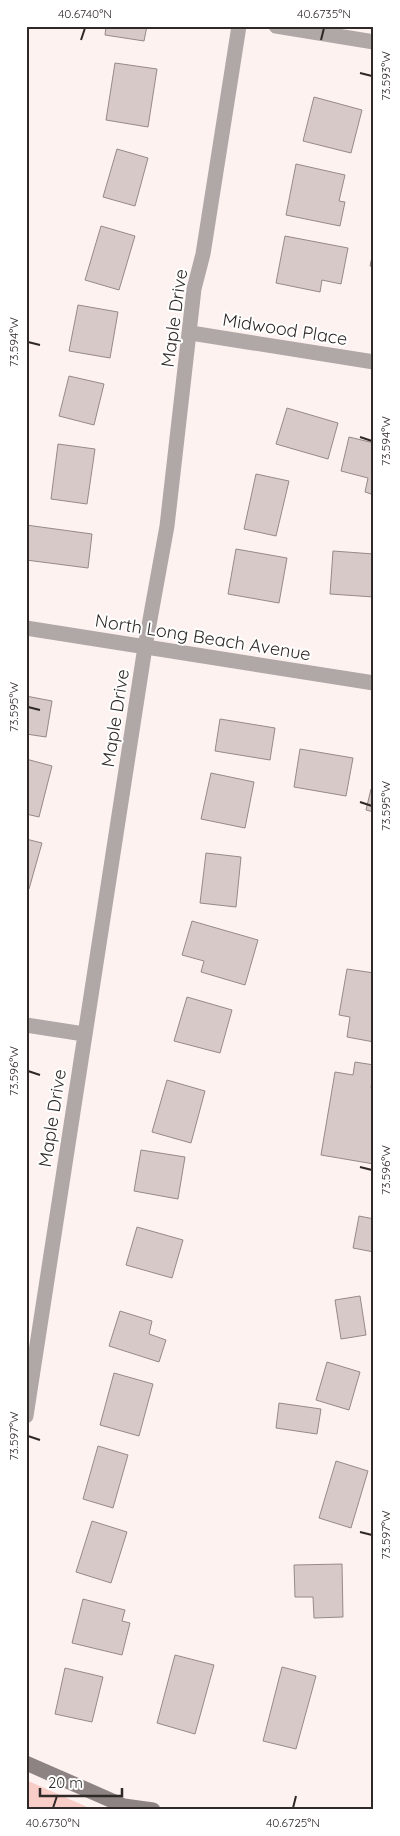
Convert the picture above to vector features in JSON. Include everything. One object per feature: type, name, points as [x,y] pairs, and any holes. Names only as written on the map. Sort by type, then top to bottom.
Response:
[{"type":"street","name":"Maple Drive","points":[[26,1416],[31,1349],[84,1034],[145,647],[167,526],[191,332],[194,289],[203,254],[239,26]]},
{"type":"street","points":[[276,26],[374,42]]},
{"type":"street","name":"Midwood Place","points":[[191,332],[374,362]]},
{"type":"street","name":"North Long Beach Avenue","points":[[26,628],[374,683]]},
{"type":"street","points":[[26,1025],[84,1034]]},
{"type":"street","points":[[26,1763],[124,1806],[153,1810]]},
{"type":"shaded area","points":[[26,1780],[94,1810],[26,1810]]},
{"type":"building","points":[[106,26],[147,26],[144,41],[105,35]]},
{"type":"building","points":[[115,63],[157,69],[148,127],[106,120]]},
{"type":"building","points":[[314,97],[362,110],[351,153],[303,141]]},
{"type":"building","points":[[117,149],[148,158],[135,206],[103,197]]},
{"type":"building","points":[[296,164],[345,175],[339,201],[345,202],[340,226],[286,215]]},
{"type":"building","points":[[101,226],[135,236],[119,290],[85,280]]},
{"type":"building","points":[[285,236],[348,248],[341,284],[322,280],[320,292],[276,283]]},
{"type":"building","points":[[374,248],[374,267],[370,266]]},
{"type":"building","points":[[78,305],[118,312],[110,358],[69,351]]},
{"type":"building","points":[[69,376],[104,384],[94,425],[59,416]]},
{"type":"building","points":[[287,408],[338,423],[328,459],[276,444]]},
{"type":"building","points":[[349,437],[374,443],[374,495],[365,492],[368,478],[341,471]]},
{"type":"building","points":[[58,444],[95,449],[87,504],[51,499]]},
{"type":"building","points":[[256,474],[289,481],[276,536],[244,529]]},
{"type":"building","points":[[26,525],[92,534],[88,568],[26,560]]},
{"type":"building","points":[[236,549],[287,558],[279,603],[228,594]]},
{"type":"building","points":[[333,551],[374,554],[374,597],[330,594]]},
{"type":"building","points":[[26,696],[52,701],[46,737],[26,734]]},
{"type":"building","points":[[220,719],[275,728],[270,760],[215,751]]},
{"type":"building","points":[[300,749],[353,758],[346,796],[294,787]]},
{"type":"building","points":[[26,759],[52,766],[39,817],[26,814]]},
{"type":"building","points":[[211,773],[254,782],[245,828],[201,819]]},
{"type":"building","points":[[371,789],[374,789],[374,812],[366,810]]},
{"type":"building","points":[[26,839],[42,843],[29,889],[26,889]]},
{"type":"building","points":[[206,853],[241,857],[236,907],[200,903]]},
{"type":"building","points":[[192,921],[258,940],[245,985],[201,972],[204,961],[182,955]]},
{"type":"building","points":[[347,969],[374,973],[374,1042],[347,1037],[350,1017],[339,1015]]},
{"type":"building","points":[[187,997],[232,1010],[220,1053],[174,1041]]},
{"type":"building","points":[[355,1062],[374,1065],[371,1088],[374,1089],[374,1164],[321,1155],[335,1072],[353,1075]]},
{"type":"building","points":[[167,1080],[205,1091],[191,1143],[152,1132]]},
{"type":"building","points":[[141,1150],[185,1157],[178,1199],[134,1191]]},
{"type":"building","points":[[359,1216],[374,1219],[374,1252],[353,1248]]},
{"type":"building","points":[[137,1227],[183,1240],[172,1278],[126,1265]]},
{"type":"building","points":[[360,1296],[366,1335],[341,1339],[335,1300]]},
{"type":"building","points":[[120,1311],[152,1321],[149,1334],[166,1340],[159,1362],[109,1346]]},
{"type":"building","points":[[327,1362],[360,1372],[349,1410],[316,1400]]},
{"type":"building","points":[[114,1373],[153,1384],[139,1436],[100,1425]]},
{"type":"building","points":[[279,1403],[321,1409],[317,1434],[276,1428]]},
{"type":"building","points":[[98,1446],[128,1455],[113,1508],[83,1499]]},
{"type":"building","points":[[336,1461],[368,1471],[351,1528],[319,1518]]},
{"type":"building","points":[[92,1521],[127,1532],[111,1583],[76,1572]]},
{"type":"building","points":[[342,1564],[343,1617],[314,1618],[313,1597],[295,1597],[294,1565]]},
{"type":"building","points":[[83,1599],[125,1610],[122,1621],[130,1623],[122,1655],[72,1643]]},
{"type":"building","points":[[175,1655],[214,1665],[195,1734],[157,1723]]},
{"type":"building","points":[[282,1667],[316,1676],[296,1749],[263,1741]]},
{"type":"building","points":[[65,1668],[103,1677],[92,1722],[55,1714]]}]
